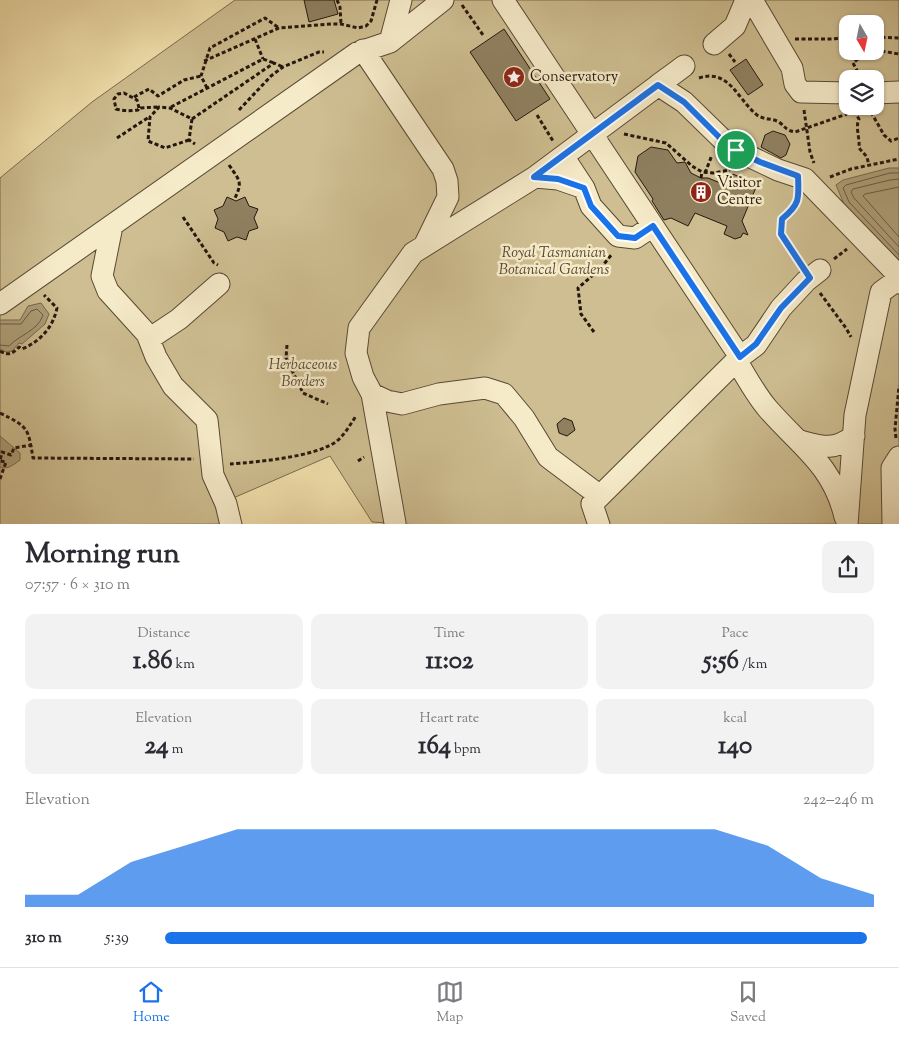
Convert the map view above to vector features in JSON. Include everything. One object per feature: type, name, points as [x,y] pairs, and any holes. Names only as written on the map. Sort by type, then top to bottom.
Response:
[{"type":"street","points":[[390,42],[401,0]]},
{"type":"street","points":[[0,304],[112,226],[210,150],[363,50],[390,42],[443,0]]},
{"type":"street","points":[[503,0],[595,131],[767,408],[821,464],[834,486],[847,524]]},
{"type":"street","points":[[714,44],[735,26],[746,0]]},
{"type":"street","points":[[752,0],[792,68],[795,84],[802,92],[839,100]]},
{"type":"street","points":[[363,50],[443,169],[447,181],[448,197],[425,245]]},
{"type":"street","points":[[395,523],[370,390],[362,377],[356,353],[359,328],[413,253],[534,177],[658,85],[689,73]]},
{"type":"street","points":[[658,85],[684,102],[722,140],[736,150],[760,162],[811,182],[899,276]]},
{"type":"street","points":[[884,97],[899,92]]},
{"type":"street","points":[[563,156],[584,188],[591,206],[604,223],[618,236],[635,238],[653,226]]},
{"type":"street","points":[[534,177],[558,179],[584,188]]},
{"type":"street","points":[[112,226],[102,276],[108,290],[147,334],[156,357],[173,386],[207,420],[213,475],[226,504],[230,524]]},
{"type":"street","points":[[599,524],[592,504],[738,359],[756,344],[781,308],[815,274]]},
{"type":"street","points":[[148,339],[179,319],[220,275]]},
{"type":"street","points":[[847,524],[855,415],[866,361],[881,292],[896,281],[899,282]]},
{"type":"street","points":[[370,390],[387,401],[402,404],[439,394],[485,388],[504,394],[524,418],[548,457],[600,496]]},
{"type":"street","points":[[800,441],[823,447],[841,445],[854,436]]},
{"type":"street","points":[[893,524],[892,468],[898,452]]},
{"type":"path","points":[[337,0],[340,7],[341,24]]},
{"type":"path","points":[[204,61],[278,28],[341,24],[358,28],[366,26],[371,21],[377,0]]},
{"type":"path","points":[[459,0],[483,36]]},
{"type":"path","points":[[207,88],[201,76],[204,61],[210,48],[265,18],[278,28]]},
{"type":"path","points":[[884,37],[899,38]]},
{"type":"path","points":[[775,38],[839,38]]},
{"type":"path","points":[[255,39],[263,59]]},
{"type":"path","points":[[884,52],[898,54],[899,58]]},
{"type":"path","points":[[170,108],[263,59],[283,67]]},
{"type":"path","points":[[856,60],[852,63],[856,70]]},
{"type":"path","points":[[189,140],[192,119],[274,63]]},
{"type":"path","points":[[689,73],[721,77],[730,84],[747,106],[758,115],[765,119],[777,121],[787,130],[794,132],[818,125],[839,110]]},
{"type":"path","points":[[134,97],[149,89],[158,96],[184,80],[201,76]]},
{"type":"path","points":[[802,92],[810,152],[811,182]]},
{"type":"path","points":[[140,108],[134,97],[124,93],[118,94],[114,99],[116,109],[130,111],[140,108],[170,108],[192,119]]},
{"type":"path","points":[[118,138],[150,117],[159,107]]},
{"type":"path","points":[[536,115],[563,156]]},
{"type":"path","points":[[857,115],[859,119],[857,124],[860,137],[859,148],[866,157],[869,166]]},
{"type":"path","points":[[877,115],[884,135],[891,141],[899,138]]},
{"type":"path","points":[[150,117],[148,141],[165,148],[189,140],[210,150],[240,182],[240,187],[234,200]]},
{"type":"path","points":[[595,131],[666,142],[692,166],[703,173],[730,170],[738,172]]},
{"type":"path","points":[[701,178],[711,157]]},
{"type":"path","points":[[866,361],[856,350],[846,328],[815,274],[781,234],[782,219],[795,209],[799,198],[811,182],[835,174],[899,159]]},
{"type":"path","points":[[183,217],[220,275]]},
{"type":"path","points":[[594,332],[581,314],[578,288],[600,269],[624,237]]},
{"type":"path","points":[[0,350],[7,354],[12,354],[19,347],[22,349],[31,345],[49,330],[54,322],[57,308],[43,294],[50,280],[45,273]]},
{"type":"path","points":[[286,346],[286,358],[303,393],[328,404]]},
{"type":"path","points":[[898,452],[895,429],[899,386]]},
{"type":"path","points":[[1,415],[22,424],[29,433],[33,458],[232,464],[290,457],[315,451],[331,444],[347,430],[370,390]]},
{"type":"path","points":[[0,479],[6,462],[0,460],[2,452],[11,454],[14,448],[31,445]]},
{"type":"green space","name":"Royal Tasmanian Botanical Gardens","points":[[235,0],[899,0],[899,524],[403,524],[372,522],[330,456],[231,499],[242,524],[0,524],[0,178],[92,102]]},
{"type":"water","points":[[889,168],[899,168],[899,260],[844,204],[836,185],[843,180]]},
{"type":"water","points":[[41,303],[49,314],[45,324],[22,344],[19,343],[12,351],[6,352],[0,349],[0,320],[20,320],[28,306]]},
{"type":"water","points":[[0,436],[20,453],[20,460],[13,465],[3,468],[0,467]]},
{"type":"building","points":[[304,0],[334,0],[338,14],[309,22]]},
{"type":"building","points":[[504,29],[550,99],[516,121],[470,52]]},
{"type":"building","points":[[746,59],[763,85],[748,95],[730,70]]},
{"type":"building","points":[[773,131],[785,135],[790,144],[786,155],[781,158],[761,147],[765,135]]},
{"type":"building","name":"Visitor Centre","points":[[651,147],[668,150],[677,163],[685,162],[691,173],[701,178],[708,178],[728,186],[733,174],[757,185],[742,221],[748,235],[743,233],[741,237],[735,239],[724,234],[727,226],[695,213],[688,226],[671,218],[664,220],[635,172],[638,156]]},
{"type":"building","points":[[227,197],[236,201],[245,197],[249,206],[258,209],[254,218],[258,228],[249,231],[246,240],[237,237],[228,241],[224,232],[215,228],[218,219],[214,210],[223,206]]},
{"type":"building","points":[[564,418],[572,421],[575,430],[567,436],[559,433],[557,424]]},
{"type":"place","name":"Conservatory","points":[[514,77]]},
{"type":"place","name":"Visitor Centre","points":[[701,192]]},
{"type":"route","points":[[658,85],[684,102],[722,140],[736,150],[778,170],[798,176],[799,198],[795,209],[782,219],[781,234],[810,278],[781,308],[756,344],[740,357],[653,226],[635,238],[618,236],[604,223],[591,206],[584,188],[558,179],[534,177],[658,85]]},
{"type":"park label","name":"Herbaceous Borders","points":[[303,374]]}]
